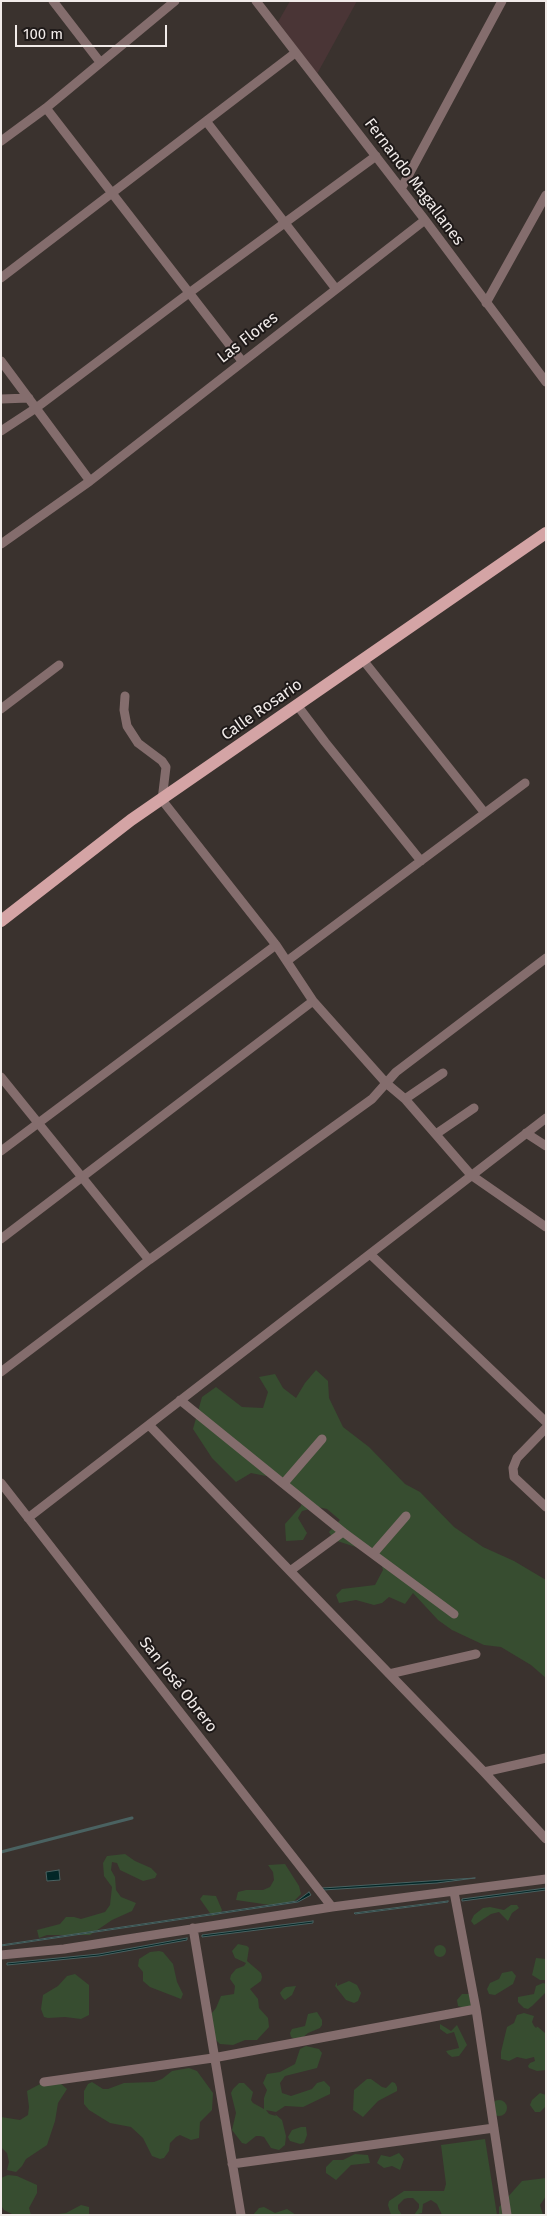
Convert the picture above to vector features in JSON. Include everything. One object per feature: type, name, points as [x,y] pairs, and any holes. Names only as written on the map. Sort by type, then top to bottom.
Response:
[{"type":"main road","name":"Calle Rosario","points":[[1,921],[131,820],[546,533]]},
{"type":"street","points":[[54,1],[100,62]]},
{"type":"street","points":[[1,141],[46,108],[174,1]]},
{"type":"street","name":"Fernando Magallanes","points":[[256,1],[425,220],[546,382]]},
{"type":"street","points":[[401,189],[502,1]]},
{"type":"street","points":[[1,278],[295,53]]},
{"type":"street","points":[[46,108],[242,361]]},
{"type":"street","points":[[206,121],[336,289]]},
{"type":"street","points":[[1,431],[36,408],[376,156]]},
{"type":"street","points":[[486,303],[546,195]]},
{"type":"street","name":"Las Flores","points":[[1,544],[90,481],[425,220]]},
{"type":"street","points":[[1,361],[90,481]]},
{"type":"street","points":[[1,399],[29,398]]},
{"type":"street","points":[[363,660],[484,812]]},
{"type":"street","points":[[1,709],[58,665]]},
{"type":"street","points":[[126,696],[124,710],[131,732],[138,743],[162,761],[166,767],[162,800],[276,945],[313,1001],[386,1083],[405,1099],[471,1176],[546,1227]]},
{"type":"street","points":[[297,705],[421,861]]},
{"type":"street","points":[[287,961],[525,783]]},
{"type":"street","points":[[1,1151],[276,945]]},
{"type":"street","points":[[1,1372],[149,1260],[372,1099],[396,1072],[544,963]]},
{"type":"street","points":[[1,1239],[313,1001]]},
{"type":"street","points":[[405,1099],[443,1074]]},
{"type":"street","points":[[1,1077],[149,1260]]},
{"type":"street","points":[[436,1134],[474,1108]]},
{"type":"street","points":[[28,1518],[546,1118]]},
{"type":"street","points":[[526,1133],[546,1146]]},
{"type":"street","points":[[370,1254],[546,1422]]},
{"type":"street","points":[[180,1400],[343,1532],[454,1614]]},
{"type":"street","points":[[149,1425],[484,1772],[546,1839]]},
{"type":"street","points":[[546,1428],[517,1458],[513,1468],[514,1477],[546,1508]]},
{"type":"street","points":[[284,1483],[322,1439]]},
{"type":"street","name":"San José Obrero","points":[[1,1483],[332,1907]]},
{"type":"street","points":[[373,1554],[406,1516]]},
{"type":"street","points":[[290,1572],[343,1532]]},
{"type":"street","points":[[389,1674],[476,1654]]},
{"type":"street","points":[[484,1772],[546,1758]]},
{"type":"street","points":[[1,1955],[64,1949],[332,1907],[546,1880]]},
{"type":"street","points":[[454,1892],[476,2009],[507,2215]]},
{"type":"street","points":[[192,1928],[241,2215]]},
{"type":"street","points":[[44,2082],[213,2058],[476,2009]]},
{"type":"street","points":[[232,2164],[494,2128]]},
{"type":"shaded area","points":[[290,1],[357,1],[317,74],[278,22]]},
{"type":"green space","points":[[316,1370],[328,1381],[329,1398],[343,1427],[369,1447],[405,1484],[420,1492],[454,1527],[483,1547],[514,1561],[546,1580],[546,1678],[531,1665],[501,1647],[484,1645],[452,1630],[438,1620],[413,1593],[405,1604],[389,1597],[382,1603],[374,1605],[356,1600],[339,1603],[336,1595],[342,1589],[375,1585],[383,1570],[381,1562],[359,1548],[334,1540],[329,1532],[340,1520],[327,1509],[318,1507],[302,1511],[298,1518],[307,1533],[303,1540],[286,1541],[285,1524],[301,1506],[303,1497],[281,1479],[251,1473],[236,1482],[212,1458],[193,1429],[202,1397],[216,1387],[242,1407],[263,1408],[268,1392],[259,1377],[275,1374],[283,1388],[296,1398]]},
{"type":"green space","points":[[125,1854],[151,1868],[157,1874],[155,1878],[143,1881],[120,1870],[117,1863],[112,1862],[111,1870],[115,1877],[116,1890],[121,1897],[136,1903],[132,1911],[112,1920],[90,1935],[47,1935],[39,1938],[37,1930],[60,1924],[66,1917],[81,1919],[105,1912],[110,1905],[112,1887],[104,1876],[103,1863],[107,1856]]},
{"type":"green space","points":[[285,1864],[299,1886],[301,1894],[294,1901],[287,1904],[270,1905],[236,1900],[238,1892],[263,1890],[270,1887],[274,1880],[273,1872],[268,1865]]},
{"type":"green space","points":[[203,1895],[216,1896],[222,1910],[220,1914],[212,1916],[200,1899]]},
{"type":"green space","points":[[511,1905],[517,1905],[519,1908],[512,1913],[508,1921],[499,1912],[491,1914],[474,1925],[471,1921],[474,1915],[483,1908],[490,1907],[504,1910]]},
{"type":"green space","points":[[238,1944],[249,1948],[247,1961],[261,1973],[261,1981],[250,1989],[258,1999],[259,2008],[268,2018],[269,2027],[257,2040],[245,2040],[233,2045],[220,2044],[214,2038],[211,2014],[221,1996],[234,1994],[235,1986],[230,1979],[231,1975],[236,1969],[244,1966],[246,1963],[235,1958],[232,1951]]},
{"type":"green space","points":[[438,1945],[442,1945],[446,1951],[442,1957],[438,1957],[434,1953],[434,1949]]},
{"type":"green space","points":[[150,1952],[163,1952],[173,1964],[177,1982],[183,1994],[181,1999],[150,1987],[143,1981],[143,1972],[138,1966],[139,1959]]},
{"type":"green space","points":[[536,1958],[546,1959],[545,1980],[540,1980],[532,1975]]},
{"type":"green space","points":[[512,1971],[516,1976],[513,1984],[495,1995],[489,1994],[487,1989],[490,1983],[499,1979],[502,1973]]},
{"type":"green space","points":[[75,1974],[89,1985],[89,2015],[81,2019],[44,2017],[41,2009],[43,1995],[58,1986],[67,1976]]},
{"type":"green space","points":[[349,1981],[357,1985],[361,1993],[358,2001],[354,2003],[346,2000],[335,1986],[337,1982],[337,1986]]},
{"type":"green space","points":[[543,1983],[546,1984],[546,1992],[532,2006],[528,2009],[524,2008],[518,2002],[518,1997],[534,1994],[536,1986]]},
{"type":"green space","points":[[296,1986],[292,1995],[285,2000],[282,1997],[280,1993],[283,1989]]},
{"type":"green space","points":[[462,1994],[469,1994],[472,2010],[458,2006],[457,2000]]},
{"type":"green space","points":[[317,2012],[322,2020],[320,2028],[308,2033],[301,2039],[296,2040],[291,2037],[292,2029],[305,2026],[308,2014]]},
{"type":"green space","points":[[524,2013],[534,2016],[532,2022],[534,2026],[545,2033],[546,2070],[537,2071],[529,2068],[530,2063],[535,2061],[534,2057],[526,2059],[517,2057],[509,2061],[501,2059],[507,2027],[514,2023],[517,2015]]},
{"type":"green space","points":[[440,2024],[451,2031],[457,2025],[467,2045],[459,2056],[452,2057],[446,2051],[459,2048],[454,2032],[447,2034],[440,2029]]},
{"type":"green space","points":[[306,2046],[319,2049],[322,2053],[317,2068],[285,2076],[280,2083],[282,2093],[291,2096],[312,2089],[317,2083],[324,2081],[330,2087],[330,2094],[303,2107],[285,2106],[276,2112],[266,2110],[269,2114],[276,2116],[275,2114],[282,2120],[286,2136],[285,2145],[279,2150],[271,2148],[264,2137],[260,2136],[256,2136],[246,2144],[242,2143],[232,2130],[236,2113],[231,2093],[233,2089],[239,2083],[244,2083],[253,2092],[251,2100],[253,2103],[264,2109],[264,2098],[267,2090],[263,2083],[267,2074],[280,2072],[295,2064],[300,2049]]},
{"type":"green space","points":[[189,2068],[197,2071],[213,2093],[212,2110],[200,2122],[199,2138],[191,2140],[180,2135],[176,2137],[170,2143],[169,2151],[164,2158],[160,2159],[152,2156],[143,2138],[131,2127],[110,2123],[89,2110],[84,2104],[84,2091],[88,2084],[92,2082],[103,2089],[108,2089],[124,2083],[154,2082],[162,2079],[172,2071]]},
{"type":"green space","points":[[367,2079],[371,2079],[386,2088],[392,2082],[395,2083],[397,2091],[378,2101],[363,2117],[353,2110],[354,2090]]},
{"type":"green space","points":[[44,2082],[60,2083],[67,2089],[58,2103],[55,2121],[47,2145],[26,2159],[16,2172],[7,2170],[9,2162],[7,2153],[1,2147],[1,2117],[20,2120],[28,2115],[27,2091]]},
{"type":"green space","points":[[540,2093],[546,2095],[546,2109],[545,2107],[540,2112],[535,2112],[530,2105],[532,2100]]},
{"type":"green space","points":[[496,2100],[502,2100],[507,2105],[505,2114],[496,2116],[491,2111],[491,2105]]},
{"type":"green space","points":[[306,2127],[307,2135],[304,2143],[300,2144],[290,2141],[288,2137],[292,2130]]},
{"type":"green space","points":[[485,2139],[497,2215],[442,2215],[437,2204],[431,2200],[423,2204],[422,2213],[414,2215],[419,2208],[419,2204],[413,2198],[408,2198],[398,2205],[402,2215],[391,2215],[388,2205],[389,2201],[404,2191],[444,2191],[446,2184],[441,2145]]},
{"type":"green space","points":[[399,2153],[404,2159],[400,2170],[392,2166],[384,2168],[377,2163],[381,2155],[390,2157]]},
{"type":"green space","points":[[355,2154],[368,2155],[370,2163],[351,2165],[336,2180],[326,2173],[326,2167],[333,2160],[343,2160]]},
{"type":"green space","points":[[8,2175],[17,2176],[37,2185],[37,2193],[29,2208],[31,2215],[14,2215],[2,2207],[1,2178]]},
{"type":"green space","points":[[546,2178],[546,2196],[540,2205],[543,2215],[499,2215],[499,2207],[522,2181]]},
{"type":"green space","points":[[81,2205],[89,2207],[89,2215],[50,2215],[66,2213]]},
{"type":"green space","points":[[264,2207],[275,2213],[287,2209],[296,2215],[253,2215],[259,2208]]},
{"type":"water","points":[[59,1870],[60,1880],[47,1881],[46,1872]]},
{"type":"water","points":[[475,1878],[437,1883],[323,1890],[322,1888]]},
{"type":"water","points":[[546,1888],[546,1890],[462,1901],[462,1899]]},
{"type":"water","points":[[309,1892],[311,1895],[298,1902],[1,1946],[297,1901]]},
{"type":"water","points":[[448,1901],[355,1914],[354,1913]]},
{"type":"water","points":[[313,1921],[313,1923],[202,1937],[202,1935]]},
{"type":"water","points":[[187,1938],[187,1940],[99,1956],[7,1965],[7,1963],[99,1954]]},
{"type":"waterway","points":[[1,1852],[132,1818]]}]
